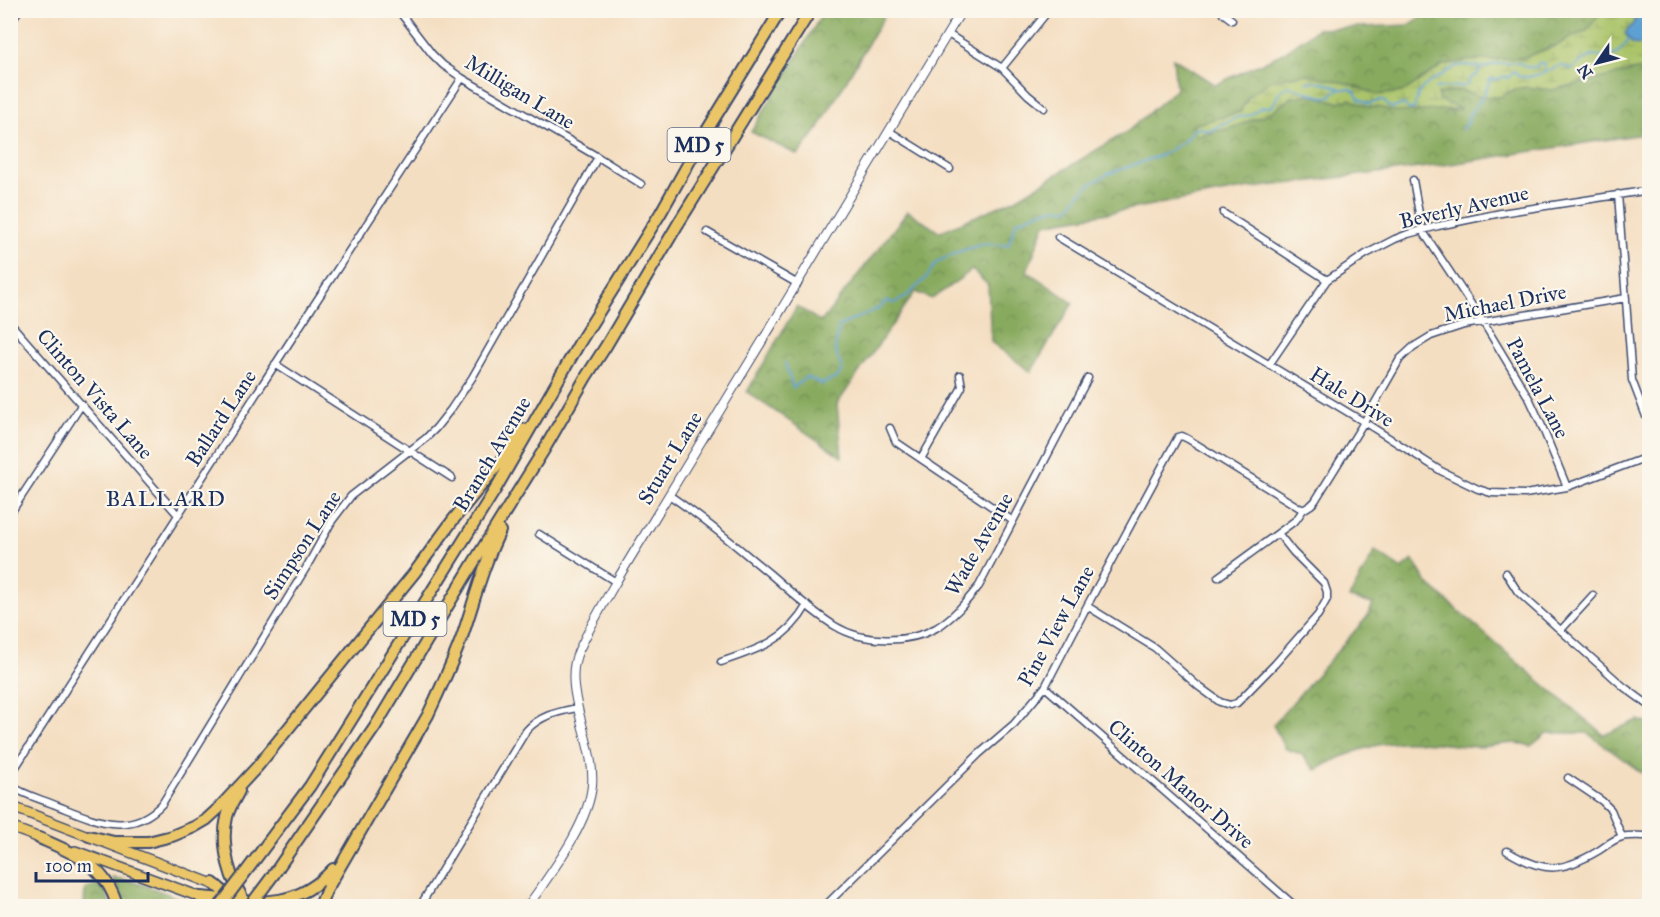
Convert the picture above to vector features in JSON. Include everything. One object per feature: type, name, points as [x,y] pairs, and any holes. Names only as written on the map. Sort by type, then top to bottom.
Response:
[{"type":"highway","name":"Branch Avenue","points":[[226,905],[254,861],[310,786],[495,490],[564,370],[781,10]]},
{"type":"highway","name":"Branch Avenue","points":[[248,903],[274,874],[375,727],[678,224],[811,10]]},
{"type":"highway","points":[[89,836],[114,842],[148,842],[172,836],[206,820],[218,809],[257,767],[415,572],[453,520],[502,460],[564,370]]},
{"type":"highway","points":[[320,906],[351,846],[428,715],[461,638],[495,541],[528,475]]},
{"type":"highway","points":[[246,778],[227,815],[224,834],[233,879],[248,903]]},
{"type":"highway","points":[[39,838],[74,854],[91,865],[105,878],[117,906]]},
{"type":"highway","points":[[200,897],[226,905],[272,901],[301,895],[326,877],[351,846]]},
{"type":"highway","points":[[213,883],[226,905]]},
{"type":"main road","points":[[10,806],[213,883],[248,903],[261,906]]},
{"type":"main road","points":[[10,811],[54,823]]},
{"type":"main road","points":[[10,827],[200,897]]},
{"type":"street","points":[[10,23],[19,10]]},
{"type":"street","name":"Milligan Lane","points":[[398,10],[443,65],[641,184]]},
{"type":"street","name":"Stuart Lane","points":[[528,906],[576,832],[589,803],[593,771],[577,708],[574,675],[577,653],[616,582],[962,10]]},
{"type":"street","points":[[1002,68],[1049,10]]},
{"type":"street","points":[[1219,10],[1232,20]]},
{"type":"street","points":[[948,34],[1002,68],[1044,108]]},
{"type":"street","name":"Ballard Lane","points":[[10,776],[462,78]]},
{"type":"street","points":[[889,131],[950,169]]},
{"type":"street","name":"Simpson Lane","points":[[10,785],[27,795],[95,820],[116,824],[131,822],[150,815],[162,804],[306,568],[332,521],[351,496],[436,428],[452,409],[598,157]]},
{"type":"street","name":"Pamela Lane","points":[[1413,180],[1422,230],[1515,374],[1536,413],[1567,487]]},
{"type":"street","name":"Beverly Avenue","points":[[1269,365],[1327,280],[1380,246],[1422,230],[1501,213],[1650,190]]},
{"type":"street","points":[[1618,194],[1632,380],[1650,427]]},
{"type":"street","points":[[1223,213],[1327,280]]},
{"type":"street","points":[[707,232],[798,284]]},
{"type":"street","name":"Hale Drive","points":[[1059,237],[1441,471],[1478,489],[1491,493],[1525,494],[1567,487],[1650,456]]},
{"type":"street","name":"Michael Drive","points":[[1218,577],[1296,520],[1303,510],[1315,501],[1400,359],[1413,347],[1442,331],[1464,324],[1626,298]]},
{"type":"street","name":"Clinton Vista Lane","points":[[10,323],[178,515]]},
{"type":"street","points":[[275,364],[452,478]]},
{"type":"street","points":[[921,459],[962,387],[960,375]]},
{"type":"street","name":"Wade Avenue","points":[[669,495],[698,514],[836,627],[870,639],[905,639],[936,628],[960,610],[979,586],[1088,378]]},
{"type":"street","points":[[10,514],[82,404]]},
{"type":"street","points":[[890,428],[896,442],[1013,521]]},
{"type":"street","name":"Pine View Lane","points":[[825,906],[979,754],[1014,724],[1045,687],[1171,448],[1180,436],[1303,510]]},
{"type":"street","points":[[1087,606],[1155,648],[1220,702],[1230,705],[1237,703],[1318,615],[1327,599],[1324,583],[1293,552],[1278,533]]},
{"type":"street","points":[[538,534],[616,582]]},
{"type":"street","points":[[1506,573],[1518,592],[1624,687],[1650,706]]},
{"type":"street","points":[[1561,630],[1593,595]]},
{"type":"street","points":[[721,662],[761,649],[782,636],[801,617],[807,605]]},
{"type":"street","name":"Clinton Manor Drive","points":[[1045,687],[1295,906]]},
{"type":"street","points":[[420,906],[526,731],[546,715],[577,708]]},
{"type":"street","points":[[1568,778],[1602,801],[1611,810],[1622,837]]},
{"type":"street","points":[[1507,850],[1534,865],[1549,868],[1565,866],[1622,837],[1650,836]]},
{"type":"green space","points":[[824,11],[887,11],[818,129],[798,155],[751,132]]},
{"type":"green space","points":[[1431,11],[1602,11],[1587,31],[1558,45],[1523,58],[1443,65],[1403,92],[1377,95],[1349,84],[1250,95],[1240,112],[1193,125],[1197,136],[1234,127],[1269,113],[1293,97],[1309,94],[1338,102],[1350,99],[1368,107],[1397,111],[1435,109],[1453,111],[1438,100],[1438,94],[1461,90],[1479,96],[1500,97],[1515,89],[1526,87],[1552,90],[1649,67],[1649,133],[1444,165],[1244,189],[1045,224],[1027,271],[1073,303],[1031,372],[991,342],[988,285],[972,270],[932,299],[915,292],[837,404],[842,457],[747,392],[797,306],[821,322],[908,211],[939,232],[1016,199],[1128,131],[1176,89],[1173,58],[1215,85],[1283,53],[1317,29],[1409,25]]},
{"type":"green space","points":[[1602,11],[1636,11],[1635,22],[1639,37],[1649,50],[1649,67],[1552,90],[1526,87],[1515,89],[1500,97],[1479,96],[1461,90],[1438,94],[1438,100],[1461,109],[1397,112],[1368,107],[1350,99],[1338,102],[1309,94],[1292,97],[1269,113],[1234,127],[1197,136],[1193,125],[1240,112],[1250,95],[1274,79],[1305,74],[1349,84],[1377,95],[1403,92],[1443,65],[1467,61],[1523,58],[1558,45],[1587,31]]},
{"type":"green space","points":[[1375,551],[1402,569],[1413,560],[1427,583],[1604,735],[1638,720],[1649,724],[1649,778],[1587,733],[1547,733],[1531,746],[1517,743],[1476,747],[1424,742],[1390,743],[1352,753],[1316,770],[1301,754],[1286,749],[1273,725],[1367,617],[1373,604],[1349,598]]},
{"type":"green space","points":[[113,878],[142,884],[194,904],[193,906],[125,906]]},
{"type":"green space","points":[[98,885],[107,894],[110,906],[84,906],[85,888]]},
{"type":"water","points":[[1636,11],[1649,11],[1649,50],[1642,45],[1632,44],[1625,33],[1634,23]]},
{"type":"waterway","points":[[1462,129],[1469,121],[1468,116],[1487,88],[1490,79],[1499,79],[1504,76],[1508,78],[1515,71],[1518,75],[1526,77],[1560,65],[1572,69],[1593,56],[1606,57],[1617,54],[1629,40]]},
{"type":"waterway","points":[[785,363],[793,388],[806,377],[822,384],[838,377],[842,369],[835,350],[839,326],[879,308],[886,301],[894,303],[906,297],[927,277],[937,262],[983,244],[1008,245],[1017,221],[1048,209],[1069,208],[1079,194],[1108,174],[1164,154],[1184,141],[1193,130],[1200,128],[1209,131],[1235,118],[1250,115],[1261,107],[1269,107],[1273,105],[1280,91],[1288,86],[1324,97],[1331,96],[1332,93],[1341,89],[1351,89],[1358,98],[1369,104],[1381,100],[1393,108],[1404,104],[1408,109],[1414,109],[1418,94],[1423,87],[1456,66],[1483,68],[1495,64],[1520,63],[1525,67],[1536,67],[1539,63],[1544,63],[1545,72]]},
{"type":"waterway","points":[[1435,88],[1465,86],[1470,78],[1477,75],[1480,67]]},
{"type":"waterway","points":[[1307,82],[1323,82],[1339,88]]},
{"type":"district","name":"BALLARD","points":[[166,498]]}]
